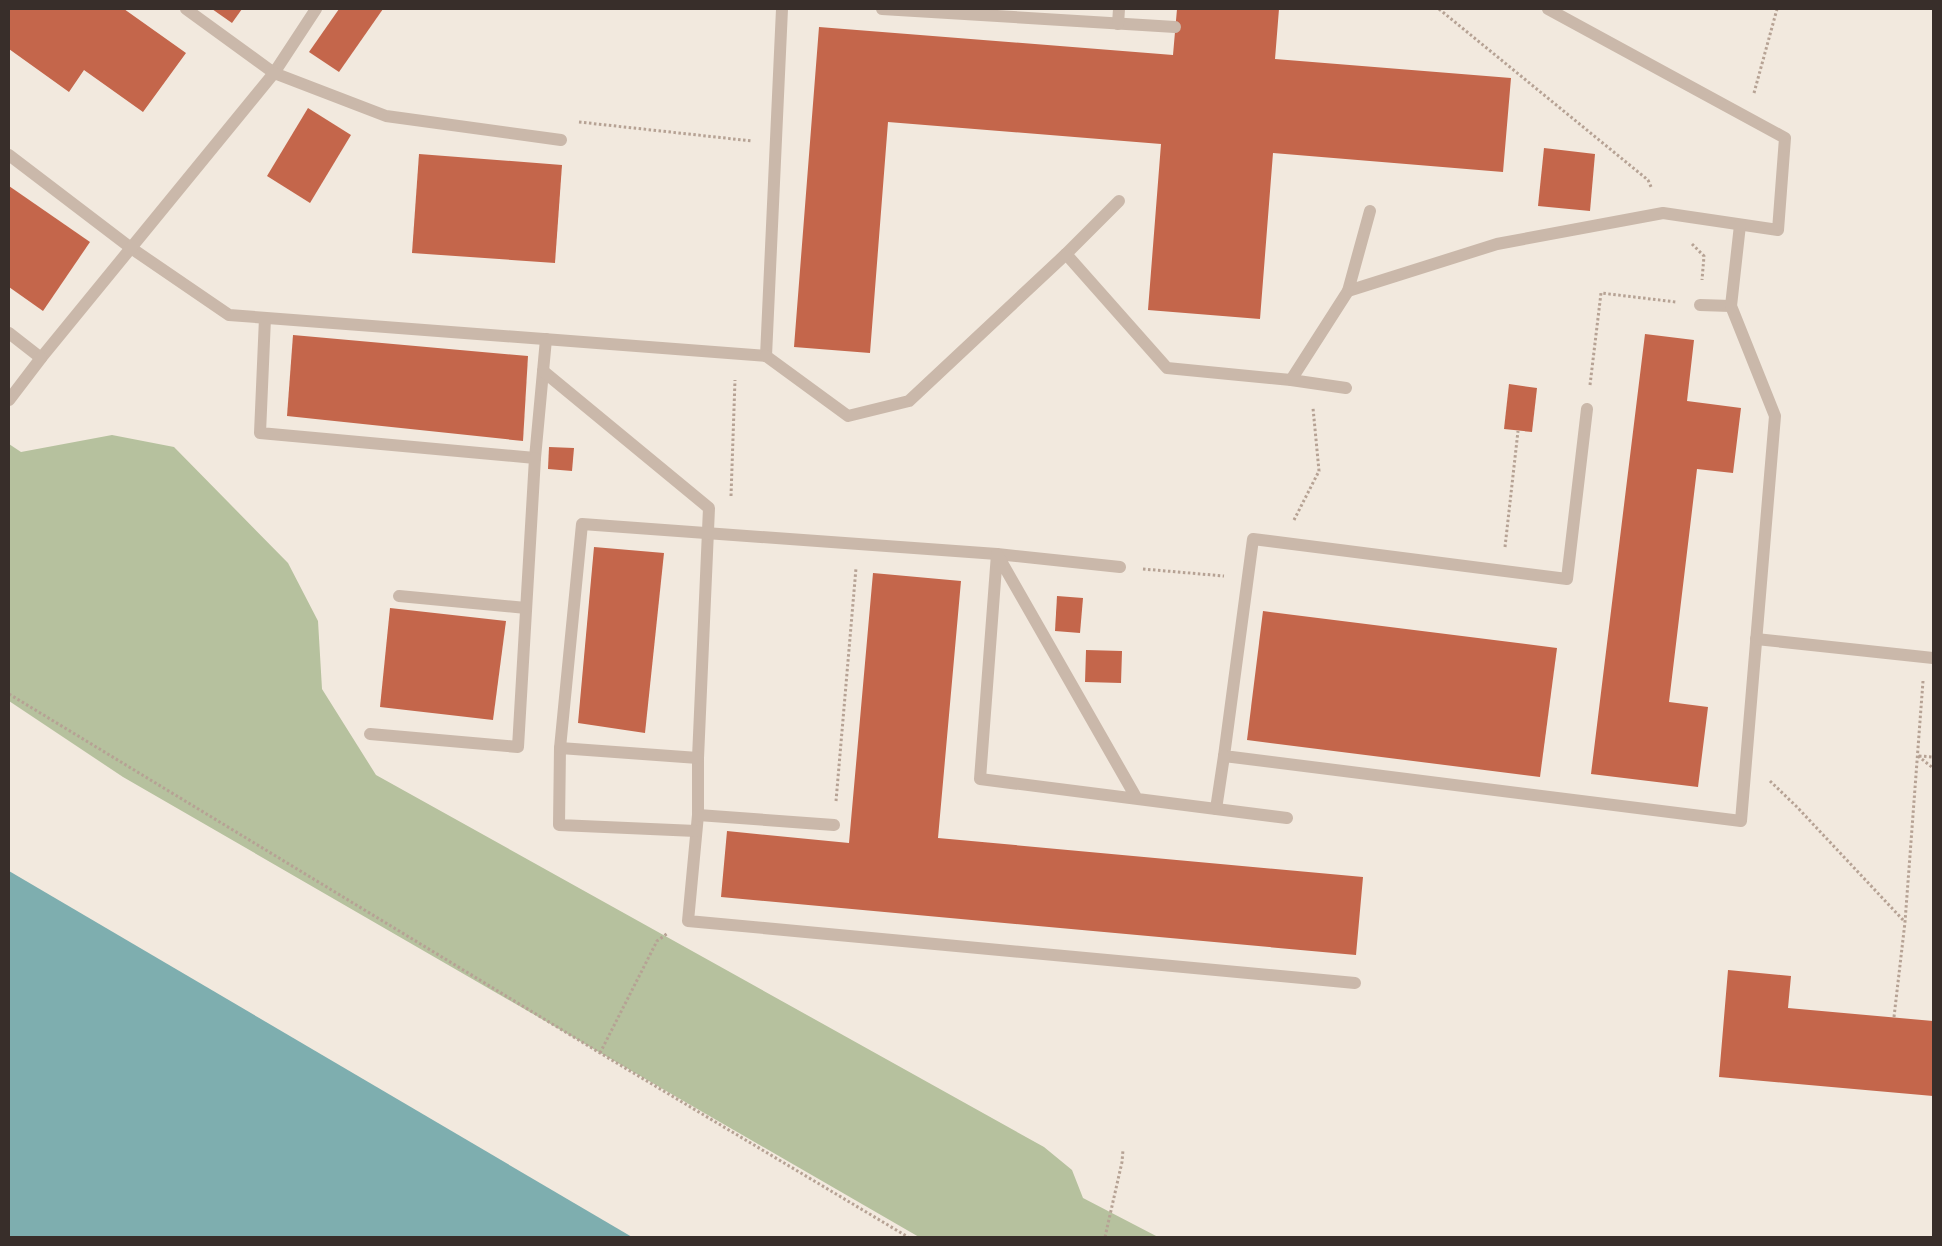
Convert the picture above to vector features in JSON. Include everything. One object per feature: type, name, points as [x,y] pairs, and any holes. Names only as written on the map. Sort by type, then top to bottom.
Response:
[{"type":"lane","points":[[186,9],[274,74],[386,116],[561,140]]},
{"type":"lane","points":[[9,400],[41,358],[274,74],[316,9]]},
{"type":"lane","points":[[766,356],[782,9]]},
{"type":"lane","points":[[882,9],[1176,27]]},
{"type":"lane","points":[[1118,24],[1119,9]]},
{"type":"lane","points":[[1348,291],[1497,244],[1663,213],[1778,230],[1785,138],[1548,9]]},
{"type":"lane","points":[[9,155],[131,248],[229,315],[766,356],[848,416],[909,401],[1066,254],[1119,201]]},
{"type":"lane","points":[[1291,380],[1348,291],[1370,211]]},
{"type":"lane","points":[[1224,756],[1742,821],[1775,416],[1731,306],[1740,225]]},
{"type":"lane","points":[[1066,254],[1167,368],[1291,380],[1346,388]]},
{"type":"lane","points":[[1700,305],[1731,306]]},
{"type":"lane","points":[[265,318],[260,433],[535,458]]},
{"type":"lane","points":[[9,333],[41,358]]},
{"type":"lane","points":[[370,734],[518,747],[535,458],[546,339]]},
{"type":"lane","points":[[543,371],[709,508],[698,758],[698,815],[688,920],[1355,984]]},
{"type":"lane","points":[[1216,809],[1253,539],[1567,579],[1587,409]]},
{"type":"lane","points":[[696,831],[559,825],[560,748],[582,524],[708,535],[997,554],[1120,567]]},
{"type":"lane","points":[[997,554],[1137,799]]},
{"type":"lane","points":[[997,554],[980,779],[1287,818]]},
{"type":"lane","points":[[400,596],[526,608]]},
{"type":"lane","points":[[1756,639],[1933,658]]},
{"type":"lane","points":[[560,748],[698,758]]},
{"type":"lane","points":[[698,815],[834,824]]},
{"type":"path","points":[[1747,117],[1776,9]]},
{"type":"path","points":[[561,140],[574,121],[776,144]]},
{"type":"path","points":[[730,536],[736,354]]},
{"type":"path","points":[[1283,543],[1319,471],[1310,383]]},
{"type":"path","points":[[1502,571],[1518,431]]},
{"type":"path","points":[[834,824],[858,545]]},
{"type":"path","points":[[1120,567],[1247,577]]},
{"type":"path","points":[[1894,1017],[1904,922],[1924,673]]},
{"type":"path","points":[[9,694],[600,1053],[908,1237]]},
{"type":"path","points":[[1918,756],[1933,757]]},
{"type":"path","points":[[1918,756],[1933,768]]},
{"type":"path","points":[[1747,758],[1797,806],[1904,922]]},
{"type":"path","points":[[600,1053],[657,941],[688,920]]},
{"type":"path","points":[[1105,1237],[1123,1150]]},
{"type":"green space","points":[[112,435],[174,447],[288,563],[318,621],[322,689],[376,775],[1044,1147],[1072,1170],[1083,1198],[1158,1237],[919,1237],[123,777],[9,701],[9,444],[21,452]]},
{"type":"water","points":[[9,871],[632,1237],[9,1237]]},
{"type":"building","points":[[9,9],[124,9],[186,53],[143,112],[84,70],[69,92],[9,49]]},
{"type":"building","points":[[212,9],[242,9],[232,23]]},
{"type":"building","points":[[339,9],[383,9],[339,72],[309,52]]},
{"type":"building","points":[[1177,9],[1279,9],[1275,59],[1511,78],[1503,172],[1273,153],[1260,319],[1148,310],[1161,144],[888,122],[870,353],[794,347],[819,27],[1173,55]]},
{"type":"building","points":[[308,108],[351,135],[310,203],[267,176]]},
{"type":"building","points":[[1544,148],[1595,154],[1590,211],[1538,206]]},
{"type":"building","points":[[419,154],[562,165],[555,263],[412,253]]},
{"type":"building","points":[[9,186],[90,242],[43,311],[9,287]]},
{"type":"building","points":[[1645,334],[1694,340],[1687,401],[1741,408],[1733,473],[1697,469],[1669,702],[1708,707],[1698,787],[1591,774]]},
{"type":"building","points":[[293,335],[528,356],[523,441],[287,416]]},
{"type":"building","points":[[1509,384],[1537,388],[1532,432],[1504,429]]},
{"type":"building","points":[[549,447],[574,448],[572,471],[548,469]]},
{"type":"building","points":[[594,547],[664,553],[645,733],[578,723]]},
{"type":"building","points":[[873,573],[961,581],[938,838],[1363,877],[1356,955],[721,897],[727,831],[849,843]]},
{"type":"building","points":[[1057,596],[1083,598],[1080,633],[1055,631]]},
{"type":"building","points":[[390,608],[506,621],[493,720],[380,707]]},
{"type":"building","points":[[1263,611],[1557,648],[1540,777],[1247,740]]},
{"type":"building","points":[[1086,650],[1122,651],[1121,683],[1085,682]]},
{"type":"building","points":[[1728,970],[1791,976],[1788,1008],[1933,1021],[1933,1096],[1719,1077]]}]
